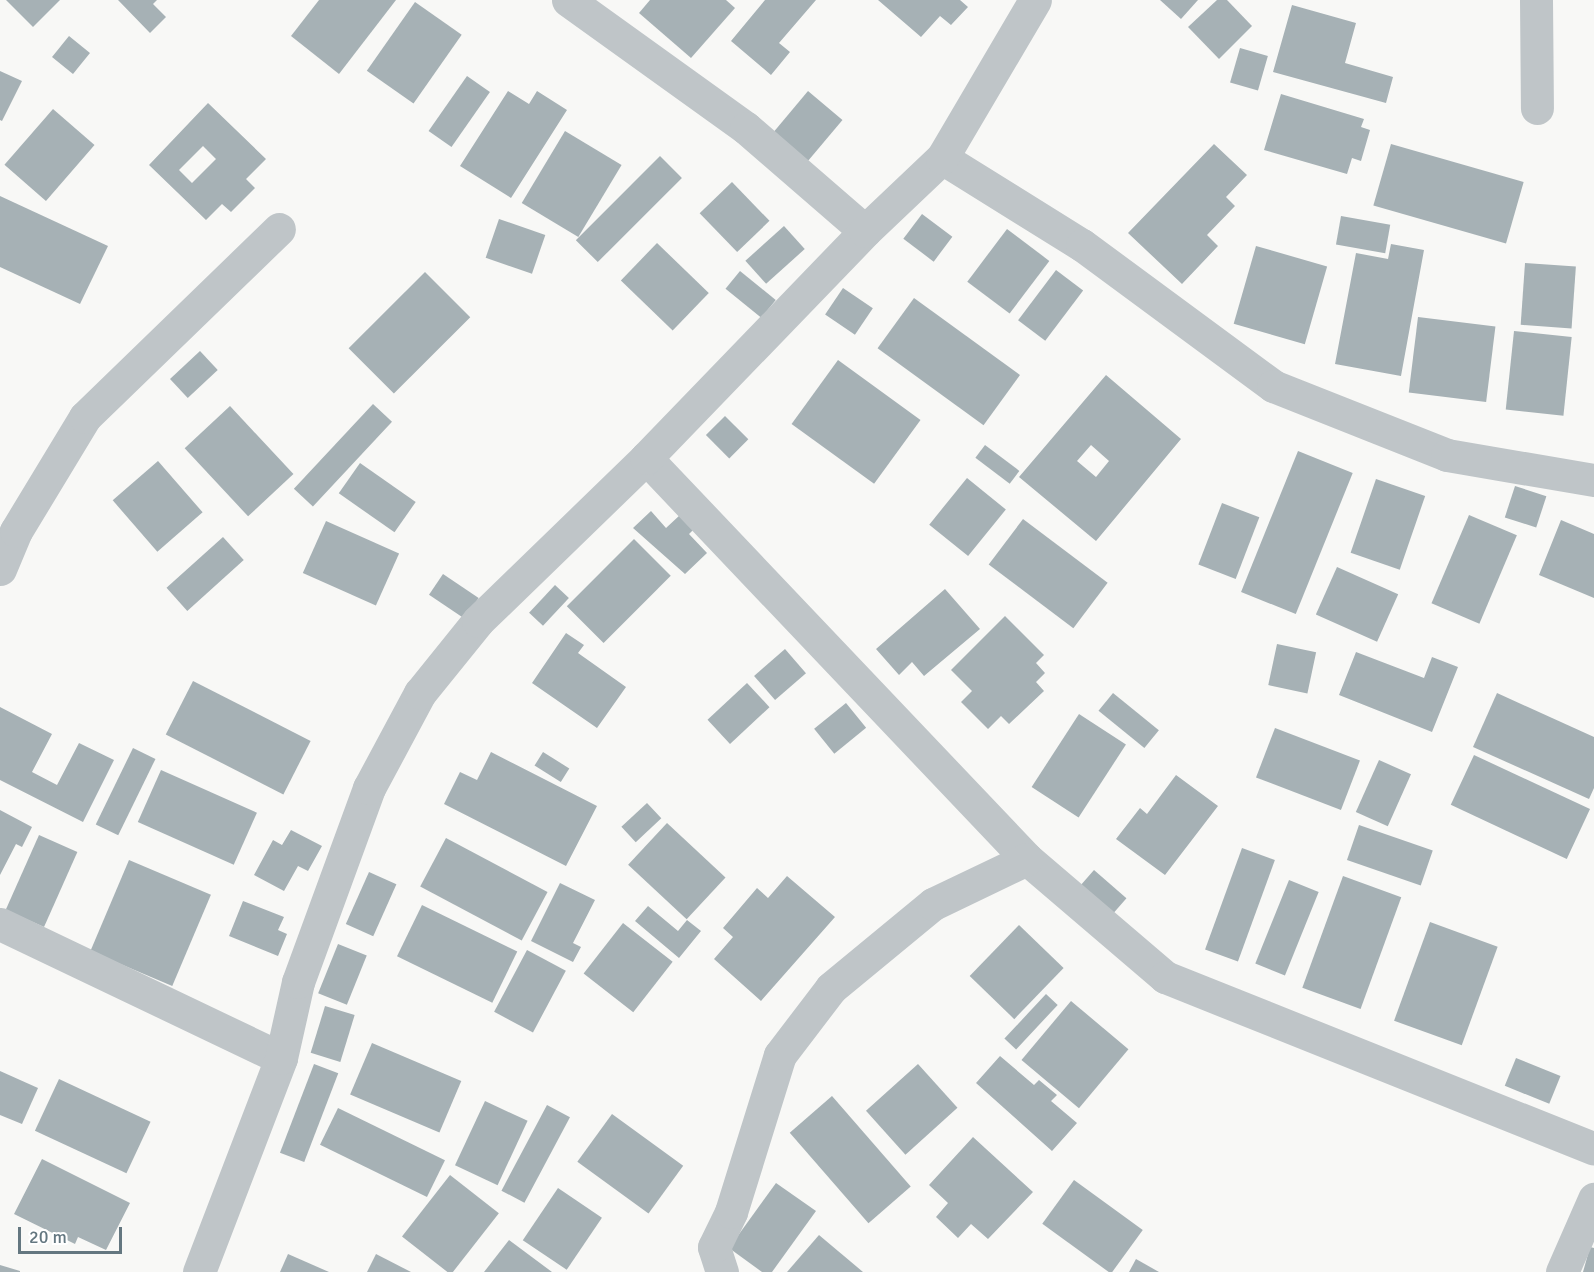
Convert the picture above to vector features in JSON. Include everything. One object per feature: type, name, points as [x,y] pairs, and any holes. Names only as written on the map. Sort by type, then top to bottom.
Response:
[{"type":"street","points":[[568,0],[746,128],[865,231]]},
{"type":"street","points":[[199,1272],[281,1058],[298,982],[369,788],[420,693],[478,621],[646,458],[865,231],[942,158],[1035,0]]},
{"type":"street","points":[[1536,0],[1537,108]]},
{"type":"street","points":[[942,158],[1082,245],[1273,386],[1447,455],[1594,480]]},
{"type":"street","points":[[0,569],[8,527],[85,417],[279,230]]},
{"type":"street","points":[[646,458],[1027,859],[1165,977],[1594,1149]]},
{"type":"street","points":[[722,1272],[714,1248],[731,1212],[780,1055],[831,988],[933,904],[1027,859]]},
{"type":"street","points":[[0,924],[281,1058]]},
{"type":"street","points":[[1562,1272],[1594,1199]]},
{"type":"building","points":[[6,0],[60,0],[33,27]]},
{"type":"building","points":[[118,0],[157,0],[153,4],[166,17],[150,33]]},
{"type":"building","points":[[319,0],[396,0],[339,74],[291,36]]},
{"type":"building","points":[[650,0],[726,0],[735,8],[691,58],[639,13]]},
{"type":"building","points":[[765,0],[816,0],[779,43],[790,52],[771,75],[731,41]]},
{"type":"building","points":[[878,0],[960,0],[968,7],[951,25],[940,16],[921,37]]},
{"type":"building","points":[[1160,0],[1198,0],[1181,19]]},
{"type":"building","points":[[1217,0],[1227,0],[1252,26],[1219,59],[1188,27]]},
{"type":"building","points":[[415,2],[462,35],[414,104],[367,71]]},
{"type":"building","points":[[1292,5],[1356,23],[1345,63],[1393,77],[1386,103],[1273,72]]},
{"type":"building","points":[[69,36],[90,53],[73,74],[52,57]]},
{"type":"building","points":[[1240,48],[1268,56],[1258,91],[1230,83]]},
{"type":"building","points":[[0,71],[22,81],[2,121],[0,120]]},
{"type":"building","points":[[467,76],[490,92],[452,147],[429,131]]},
{"type":"building","points":[[508,91],[529,104],[537,91],[567,110],[511,198],[460,166]]},
{"type":"building","points":[[808,91],[842,120],[806,164],[771,135]]},
{"type":"building","points":[[1281,94],[1364,119],[1361,127],[1370,130],[1361,161],[1352,158],[1347,174],[1264,150]]},
{"type":"building","points":[[208,103],[266,159],[246,179],[255,188],[231,212],[222,204],[206,220],[149,165]],"holes":[[[203,146],[216,159],[192,183],[179,170]]]},
{"type":"building","points":[[53,109],[95,145],[46,201],[4,165]]},
{"type":"building","points":[[565,131],[622,165],[578,237],[522,203]]},
{"type":"building","points":[[1214,144],[1247,175],[1226,197],[1235,206],[1207,235],[1218,246],[1182,284],[1128,233]]},
{"type":"building","points":[[1391,144],[1524,182],[1506,244],[1373,206]]},
{"type":"building","points":[[660,156],[682,178],[598,262],[576,240]]},
{"type":"building","points":[[732,182],[770,221],[737,252],[700,213]]},
{"type":"building","points":[[0,196],[108,246],[80,304],[0,267]]},
{"type":"building","points":[[922,214],[952,237],[934,262],[903,239]]},
{"type":"building","points":[[1341,216],[1390,225],[1385,253],[1336,245]]},
{"type":"building","points":[[499,219],[545,235],[532,274],[486,258]]},
{"type":"building","points":[[784,226],[805,249],[766,284],[745,261]]},
{"type":"building","points":[[1007,229],[1049,261],[1010,314],[967,282]]},
{"type":"building","points":[[657,243],[709,293],[673,330],[621,280]]},
{"type":"building","points":[[1391,244],[1424,250],[1401,376],[1335,364],[1356,253],[1388,259]]},
{"type":"building","points":[[1256,246],[1327,266],[1305,344],[1234,324]]},
{"type":"building","points":[[1525,263],[1576,267],[1572,328],[1521,325]]},
{"type":"building","points":[[1056,270],[1083,290],[1045,341],[1018,320]]},
{"type":"building","points":[[740,271],[776,300],[761,318],[726,289]]},
{"type":"building","points":[[425,272],[470,317],[394,394],[349,348]]},
{"type":"building","points":[[843,288],[873,308],[855,335],[825,315]]},
{"type":"building","points":[[914,298],[1020,375],[984,425],[878,348]]},
{"type":"building","points":[[1418,317],[1495,327],[1486,402],[1409,392]]},
{"type":"building","points":[[1514,331],[1572,337],[1563,416],[1506,410]]},
{"type":"building","points":[[200,351],[218,370],[188,398],[170,379]]},
{"type":"building","points":[[838,360],[921,420],[874,484],[792,424]]},
{"type":"building","points":[[1106,375],[1181,439],[1096,541],[1019,477]],"holes":[[[1091,445],[1109,461],[1096,477],[1077,461]]]},
{"type":"building","points":[[373,404],[392,422],[313,507],[294,489]]},
{"type":"building","points":[[230,406],[293,474],[248,516],[185,448]]},
{"type":"building","points":[[725,416],[748,439],[729,458],[706,435]]},
{"type":"building","points":[[985,445],[1019,471],[1010,484],[975,458]]},
{"type":"building","points":[[1298,451],[1353,473],[1296,614],[1241,592]]},
{"type":"building","points":[[158,461],[203,512],[157,552],[113,500]]},
{"type":"building","points":[[360,463],[416,502],[394,532],[339,493]]},
{"type":"building","points":[[967,478],[1006,509],[968,556],[929,525]]},
{"type":"building","points":[[1376,479],[1425,496],[1400,570],[1351,553]]},
{"type":"building","points":[[1515,486],[1546,496],[1536,528],[1505,517]]},
{"type":"building","points":[[1222,503],[1259,517],[1236,579],[1198,565]]},
{"type":"building","points":[[651,511],[666,528],[680,515],[694,529],[689,534],[707,553],[685,574],[633,528]]},
{"type":"building","points":[[1469,515],[1517,535],[1479,624],[1431,603]]},
{"type":"building","points":[[1023,519],[1108,583],[1073,628],[989,565]]},
{"type":"building","points":[[1561,520],[1594,534],[1594,598],[1539,575]]},
{"type":"building","points":[[326,521],[399,554],[376,606],[303,573]]},
{"type":"building","points":[[223,537],[244,560],[187,611],[167,588]]},
{"type":"building","points":[[634,539],[671,576],[604,643],[567,606]]},
{"type":"building","points":[[1337,567],[1398,594],[1377,642],[1316,615]]},
{"type":"building","points":[[443,574],[479,598],[465,619],[429,595]]},
{"type":"building","points":[[555,585],[569,598],[543,626],[529,613]]},
{"type":"building","points":[[945,589],[980,629],[924,676],[912,662],[899,675],[876,649]]},
{"type":"building","points":[[1005,616],[1044,655],[1036,663],[1045,673],[1036,682],[1044,691],[1009,724],[1001,716],[988,729],[961,702],[972,691],[951,670]]},
{"type":"building","points":[[566,633],[584,645],[578,653],[626,687],[597,728],[532,683]]},
{"type":"building","points":[[1277,644],[1316,652],[1307,693],[1268,685]]},
{"type":"building","points":[[785,649],[806,673],[775,700],[754,676]]},
{"type":"building","points":[[1356,652],[1424,678],[1432,657],[1458,667],[1432,732],[1339,695]]},
{"type":"building","points":[[193,681],[311,741],[283,794],[166,734]]},
{"type":"building","points":[[747,683],[770,707],[730,744],[708,720]]},
{"type":"building","points":[[1113,693],[1159,730],[1144,748],[1099,711]]},
{"type":"building","points":[[1497,693],[1594,737],[1594,788],[1589,799],[1473,747]]},
{"type":"building","points":[[846,703],[866,728],[834,754],[814,729]]},
{"type":"building","points":[[0,707],[52,734],[32,772],[57,785],[79,743],[114,760],[83,822],[0,780]]},
{"type":"building","points":[[1079,714],[1126,744],[1079,817],[1032,787]]},
{"type":"building","points":[[1275,728],[1360,761],[1341,810],[1256,777]]},
{"type":"building","points":[[133,748],[155,759],[118,835],[96,824]]},
{"type":"building","points":[[491,752],[597,806],[566,866],[444,804],[460,772],[477,780]]},
{"type":"building","points":[[543,752],[569,768],[561,782],[535,766]]},
{"type":"building","points":[[1474,755],[1590,809],[1567,859],[1451,805]]},
{"type":"building","points":[[1379,760],[1411,774],[1388,826],[1356,812]]},
{"type":"building","points":[[161,770],[257,813],[234,865],[138,822]]},
{"type":"building","points":[[1176,775],[1218,806],[1165,875],[1116,839],[1140,808],[1147,814]]},
{"type":"building","points":[[647,803],[661,818],[636,842],[621,827]]},
{"type":"building","points":[[0,810],[32,827],[22,847],[16,844],[0,875]]},
{"type":"building","points":[[667,823],[726,878],[687,919],[628,865]]},
{"type":"building","points":[[1359,825],[1433,850],[1421,885],[1347,860]]},
{"type":"building","points":[[291,830],[322,846],[308,871],[298,866],[284,891],[254,875],[273,840],[282,845]]},
{"type":"building","points":[[39,835],[77,852],[44,927],[6,910]]},
{"type":"building","points":[[446,838],[548,892],[522,941],[420,887]]},
{"type":"building","points":[[1242,848],[1275,860],[1238,961],[1205,949]]},
{"type":"building","points":[[129,860],[211,895],[172,986],[90,951]]},
{"type":"building","points":[[1094,870],[1126,898],[1111,916],[1079,887]]},
{"type":"building","points":[[369,872],[396,884],[373,936],[346,924]]},
{"type":"building","points":[[787,876],[835,917],[761,1001],[714,959],[733,937],[723,928],[757,888],[768,898]]},
{"type":"building","points":[[1343,876],[1401,897],[1361,1009],[1302,988]]},
{"type":"building","points":[[1289,880],[1319,892],[1285,975],[1255,963]]},
{"type":"building","points":[[560,883],[595,900],[573,943],[581,947],[573,962],[531,941]]},
{"type":"building","points":[[243,901],[284,917],[278,930],[287,934],[278,956],[229,936]]},
{"type":"building","points":[[422,905],[517,951],[492,1003],[397,956]]},
{"type":"building","points":[[648,906],[678,931],[687,920],[701,931],[679,958],[635,921]]},
{"type":"building","points":[[1430,922],[1498,947],[1462,1045],[1394,1021]]},
{"type":"building","points":[[623,923],[673,962],[633,1012],[584,973]]},
{"type":"building","points":[[1019,925],[1064,968],[1014,1019],[970,976]]},
{"type":"building","points":[[338,944],[367,956],[347,1005],[318,993]]},
{"type":"building","points":[[527,950],[566,971],[533,1032],[494,1012]]},
{"type":"building","points":[[1046,994],[1058,1005],[1016,1050],[1004,1039]]},
{"type":"building","points":[[1071,1001],[1128,1049],[1079,1108],[1022,1060]]},
{"type":"building","points":[[325,1006],[355,1015],[340,1062],[311,1053]]},
{"type":"building","points":[[372,1043],[461,1081],[439,1132],[350,1095]]},
{"type":"building","points":[[1000,1056],[1034,1085],[1039,1080],[1057,1095],[1051,1101],[1077,1123],[1052,1151],[976,1083]]},
{"type":"building","points":[[1516,1058],[1561,1076],[1549,1104],[1505,1086]]},
{"type":"building","points":[[314,1064],[338,1073],[304,1162],[280,1153]]},
{"type":"building","points":[[918,1064],[957,1108],[905,1155],[866,1111]]},
{"type":"building","points":[[0,1071],[38,1088],[22,1124],[0,1115]]},
{"type":"building","points":[[59,1079],[151,1122],[126,1173],[35,1131]]},
{"type":"building","points":[[832,1096],[911,1187],[868,1223],[790,1133]]},
{"type":"building","points":[[485,1101],[528,1121],[498,1185],[455,1165]]},
{"type":"building","points":[[547,1105],[570,1117],[524,1203],[501,1191]]},
{"type":"building","points":[[338,1108],[445,1160],[427,1197],[320,1145]]},
{"type":"building","points":[[612,1114],[683,1166],[649,1213],[577,1162]]},
{"type":"building","points":[[973,1137],[1033,1192],[988,1239],[971,1224],[958,1238],[936,1217],[948,1203],[929,1185]]},
{"type":"building","points":[[42,1159],[130,1203],[106,1250],[78,1237],[75,1244],[14,1214]]},
{"type":"building","points":[[450,1175],[499,1213],[453,1272],[447,1272],[402,1236]]},
{"type":"building","points":[[1074,1180],[1143,1230],[1112,1272],[1109,1272],[1042,1224]]},
{"type":"building","points":[[776,1183],[816,1211],[772,1272],[762,1272],[729,1248]]},
{"type":"building","points":[[558,1188],[602,1218],[567,1270],[523,1240]]},
{"type":"building","points":[[819,1235],[863,1272],[787,1272]]},
{"type":"building","points":[[509,1240],[552,1272],[484,1272]]},
{"type":"building","points":[[1590,1247],[1594,1248],[1594,1272],[1583,1272]]},
{"type":"building","points":[[288,1254],[329,1272],[280,1272]]},
{"type":"building","points":[[376,1254],[411,1272],[367,1272]]},
{"type":"building","points":[[1136,1259],[1159,1272],[1129,1272]]},
{"type":"building","points":[[0,1265],[20,1271],[20,1272],[0,1272]]}]
